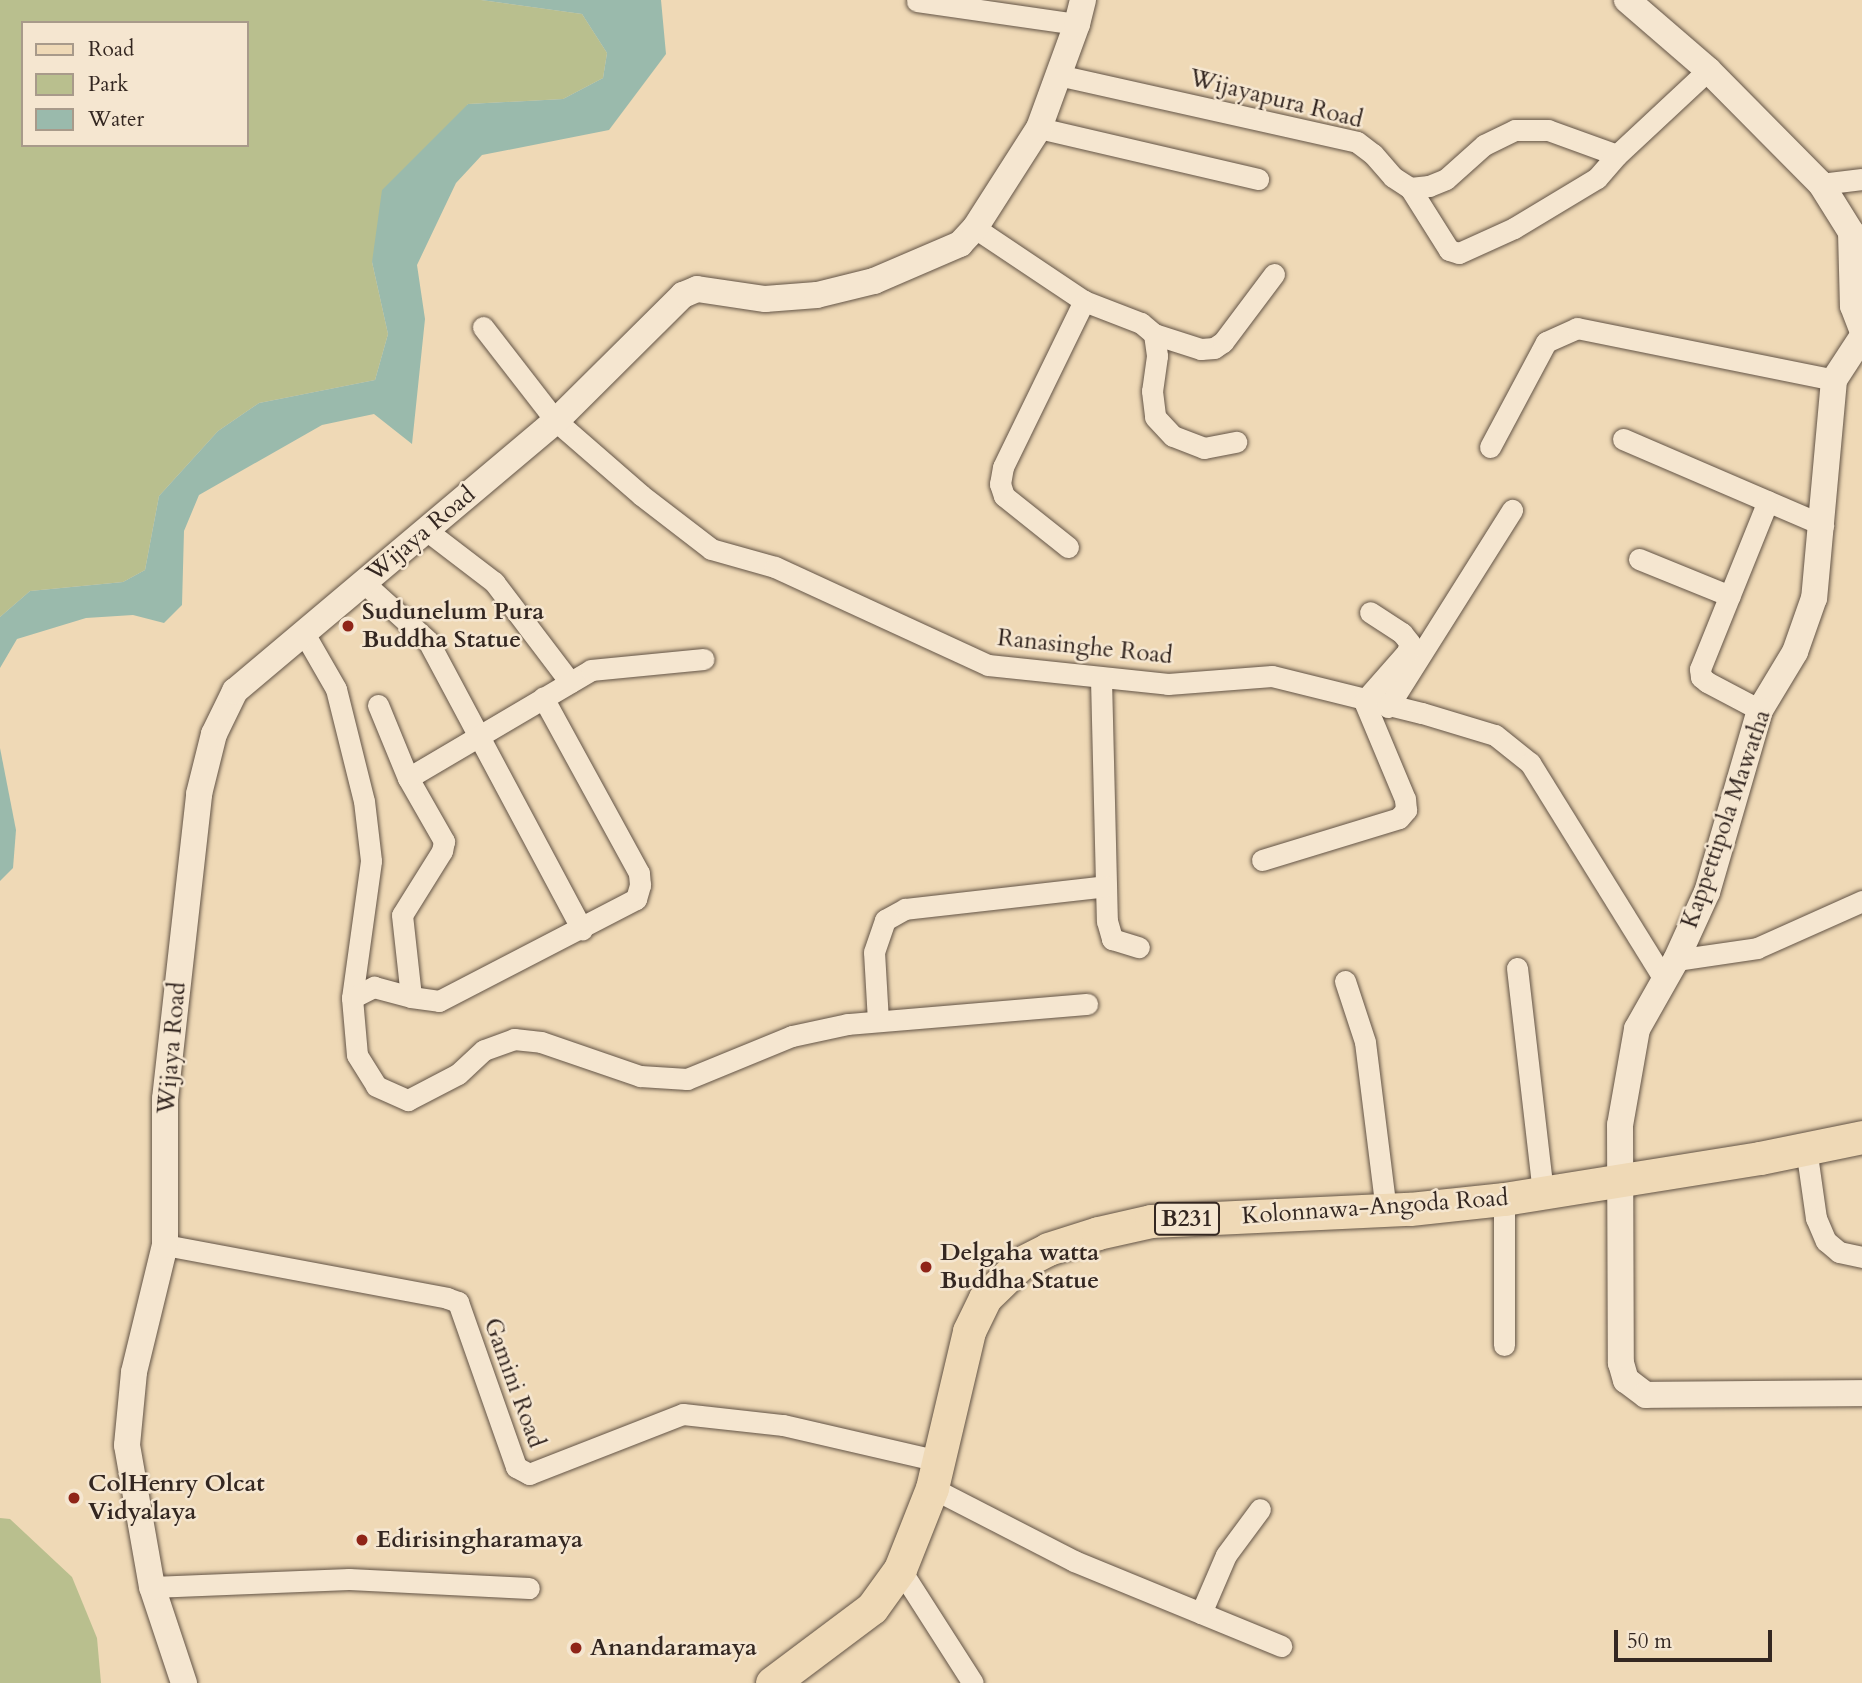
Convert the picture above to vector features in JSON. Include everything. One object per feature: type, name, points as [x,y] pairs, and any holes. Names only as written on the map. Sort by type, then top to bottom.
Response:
[{"type":"main road","name":"Kolonnawa-Angoda Road","points":[[772,1683],[872,1608],[900,1569],[935,1474],[972,1322],[985,1297],[1021,1263],[1048,1249],[1098,1233],[1151,1221],[1386,1210],[1504,1199],[1621,1182],[1862,1136]]},
{"type":"street","points":[[1627,0],[1708,70],[1821,184],[1851,232],[1853,306],[1862,329]]},
{"type":"street","points":[[917,1],[1080,12]]},
{"type":"street","name":"Wijaya Road","points":[[184,1683],[152,1587],[127,1445],[134,1372],[165,1245],[165,1100],[199,794],[214,734],[235,691],[556,421],[683,295],[697,289],[765,299],[817,295],[874,281],[960,244],[975,228],[1039,128],[1080,12]]},
{"type":"street","points":[[1410,188],[1429,186],[1447,179],[1483,145],[1515,130],[1548,130],[1617,155],[1708,70]]},
{"type":"street","name":"Wijayapura Road","points":[[1058,75],[1357,142],[1373,154],[1393,177],[1410,188],[1449,250],[1459,253],[1514,228],[1597,178],[1617,155]]},
{"type":"street","points":[[1039,128],[1258,179]]},
{"type":"street","points":[[1821,184],[1862,179]]},
{"type":"street","points":[[975,228],[1084,301],[1141,323],[1153,334],[1200,349],[1214,348],[1223,342],[1274,274]]},
{"type":"street","points":[[1068,547],[1004,496],[1000,484],[1003,467],[1084,301]]},
{"type":"street","name":"Ranasinghe Road","points":[[483,327],[556,421],[641,495],[711,549],[775,567],[988,665],[1168,684],[1272,676],[1388,707],[1422,713],[1494,735],[1530,763],[1670,970]]},
{"type":"street","points":[[1490,447],[1546,342],[1577,328],[1834,380]]},
{"type":"street","points":[[1153,334],[1157,356],[1152,391],[1155,417],[1173,436],[1204,448],[1236,442]]},
{"type":"street","name":"Kappettipola Mawatha","points":[[1862,337],[1834,380],[1815,598],[1795,652],[1760,710],[1707,892],[1670,970],[1637,1029],[1620,1125],[1621,1363],[1626,1380],[1646,1395],[1862,1393]]},
{"type":"street","points":[[1623,439],[1823,525]]},
{"type":"street","points":[[1760,710],[1701,677],[1700,669],[1768,501]]},
{"type":"street","points":[[1388,707],[1512,510]]},
{"type":"street","points":[[426,530],[494,582],[570,682]]},
{"type":"street","points":[[1639,559],[1730,596]]},
{"type":"street","points":[[363,582],[428,641],[582,929]]},
{"type":"street","points":[[1262,860],[1399,818],[1406,810],[1405,799],[1364,701],[1407,652],[1410,643],[1402,633],[1370,611]]},
{"type":"street","points":[[304,635],[336,689],[364,801],[371,861],[352,998],[357,1055],[376,1086],[408,1100],[458,1074],[484,1050],[514,1039],[541,1042],[640,1076],[687,1079],[792,1036],[878,1021],[1087,1004]]},
{"type":"street","points":[[408,778],[591,670],[703,659]]},
{"type":"street","points":[[1101,679],[1107,921],[1112,939],[1139,947]]},
{"type":"street","points":[[352,998],[374,987],[411,998],[439,1001],[582,929],[636,898],[640,886],[639,873],[543,698]]},
{"type":"street","points":[[379,705],[408,778],[444,841],[442,851],[402,915],[411,998]]},
{"type":"street","points":[[878,1021],[874,952],[885,920],[905,909],[1106,886]]},
{"type":"street","points":[[1670,970],[1757,948],[1862,901]]},
{"type":"street","points":[[1517,968],[1543,1193]]},
{"type":"street","points":[[1345,981],[1364,1042],[1386,1210]]},
{"type":"street","points":[[1806,1148],[1816,1218],[1826,1241],[1839,1252],[1862,1257]]},
{"type":"street","points":[[1504,1199],[1504,1345]]},
{"type":"street","name":"Gamini Road","points":[[165,1245],[458,1302],[516,1467],[529,1474],[683,1414],[783,1425],[935,1474]]},
{"type":"street","points":[[935,1474],[1074,1561],[1282,1646]]},
{"type":"street","points":[[1201,1613],[1226,1555],[1260,1509]]},
{"type":"street","points":[[900,1569],[973,1683]]},
{"type":"street","points":[[152,1587],[349,1578],[529,1588]]},
{"type":"green space","points":[[0,0],[481,0],[582,14],[607,53],[603,78],[563,99],[468,104],[372,262],[388,334],[375,380],[259,403],[218,431],[159,496],[145,570],[123,582],[30,591],[0,617]]},
{"type":"green space","points":[[0,1518],[10,1519],[72,1577],[97,1638],[101,1683],[0,1683]]},
{"type":"water","points":[[481,0],[661,0],[666,54],[609,130],[482,155],[456,183],[417,265],[425,319],[412,444],[374,414],[322,425],[199,495],[184,531],[182,605],[164,623],[133,615],[86,618],[17,639],[0,668],[0,617],[30,591],[123,582],[145,570],[159,496],[218,431],[259,403],[375,380],[388,334],[372,262],[382,190],[468,104],[563,99],[603,78],[607,53],[582,14]]},
{"type":"water","points":[[0,748],[16,830],[13,868],[0,881]]},
{"type":"place","name":"Sudunelum Pura Buddha Statue","points":[[348,626]]},
{"type":"place","name":"Delgaha watta Buddha Statue","points":[[926,1267]]},
{"type":"place","name":"ColHenry Olcat Vidyalaya","points":[[74,1498]]},
{"type":"place","name":"Edirisingharamaya","points":[[362,1540]]},
{"type":"place","name":"Anandaramaya","points":[[576,1648]]}]
